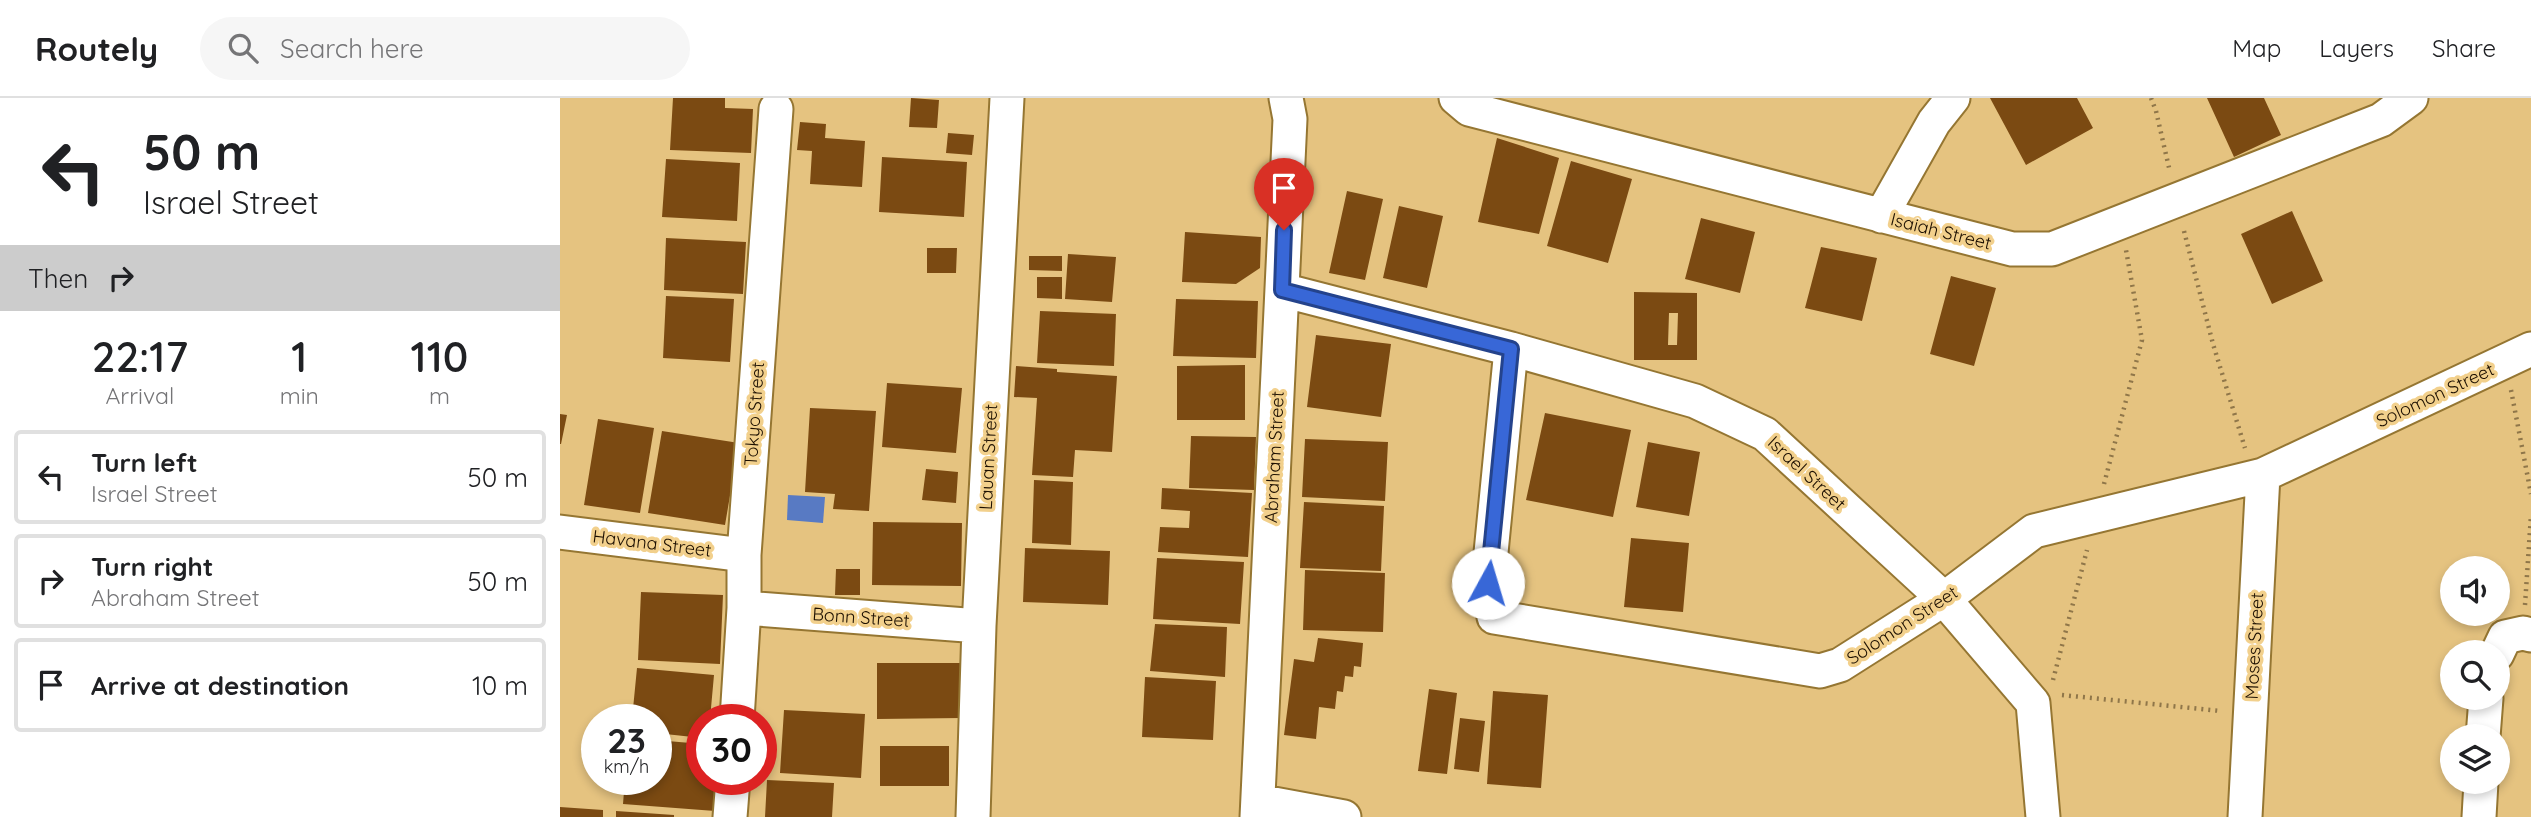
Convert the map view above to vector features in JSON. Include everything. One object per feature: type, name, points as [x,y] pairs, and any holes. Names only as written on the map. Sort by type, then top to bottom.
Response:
[{"type":"street","name":"Lauan Street","points":[[973,817],[979,626],[1007,98]]},
{"type":"street","name":"Abraham Street","points":[[1258,809],[1290,119],[1286,98]]},
{"type":"street","name":"Isaiah Street","points":[[1456,98],[1469,109],[2012,249],[2052,249],[2381,120],[2411,98]]},
{"type":"street","points":[[1881,216],[1934,122],[1953,98]]},
{"type":"street","name":"Tokyo Street","points":[[738,704],[744,608],[744,555],[776,109]]},
{"type":"street","name":"Israel Street","points":[[1282,290],[1511,349],[1695,401],[1765,434],[1944,599],[2033,703],[2043,817]]},
{"type":"street","name":"Solomon Street","points":[[1511,349],[1488,583],[1494,617],[1820,671],[1840,665],[1944,599],[2034,531],[2258,476],[2518,355]]},
{"type":"street","name":"Moses Street","points":[[2245,817],[2258,476]]},
{"type":"street","name":"Havana Street","points":[[560,532],[744,555]]},
{"type":"street","name":"Bonn Street","points":[[744,608],[979,626]]},
{"type":"street","points":[[2479,817],[2480,794]]},
{"type":"street","points":[[730,817],[732,795]]},
{"type":"street","points":[[1258,809],[1344,817]]},
{"type":"path","points":[[2151,98],[2213,344],[2258,476]]},
{"type":"path","points":[[2053,681],[2142,340],[2121,222]]},
{"type":"path","points":[[2518,355],[2531,494]]},
{"type":"path","points":[[2514,640],[2531,515]]},
{"type":"path","points":[[2050,693],[2250,714]]},
{"type":"water","points":[[788,495],[825,497],[823,523],[787,520]]},
{"type":"building","points":[[673,98],[725,98],[725,108],[753,109],[751,153],[670,150]]},
{"type":"building","points":[[911,98],[939,100],[937,128],[909,127]]},
{"type":"building","points":[[1990,98],[2077,98],[2093,128],[2026,165]]},
{"type":"building","points":[[2207,98],[2264,98],[2281,135],[2234,157]]},
{"type":"building","points":[[800,122],[826,124],[825,138],[865,141],[862,187],[810,184],[812,151],[797,150]]},
{"type":"building","points":[[948,133],[974,135],[972,155],[946,153]]},
{"type":"building","points":[[1497,138],[1559,158],[1539,234],[1478,222]]},
{"type":"building","points":[[882,157],[967,162],[964,217],[879,212]]},
{"type":"building","points":[[666,159],[740,163],[737,221],[662,217]]},
{"type":"building","points":[[1571,161],[1632,179],[1608,263],[1547,246]]},
{"type":"building","points":[[1347,191],[1383,199],[1365,280],[1329,273]]},
{"type":"building","points":[[1399,206],[1443,216],[1427,288],[1383,278]]},
{"type":"building","points":[[2292,211],[2323,281],[2272,304],[2241,234]]},
{"type":"building","points":[[1701,218],[1755,232],[1740,293],[1685,279]]},
{"type":"building","points":[[1185,232],[1261,237],[1260,268],[1236,284],[1182,282]]},
{"type":"building","points":[[666,238],[746,242],[743,294],[664,290]]},
{"type":"building","points":[[1821,247],[1877,258],[1862,321],[1805,308]]},
{"type":"building","points":[[927,248],[957,248],[956,273],[927,273]]},
{"type":"building","points":[[1068,254],[1116,257],[1112,302],[1065,299]]},
{"type":"building","points":[[1029,256],[1062,256],[1062,271],[1029,270]]},
{"type":"building","points":[[1951,276],[1996,288],[1974,366],[1930,354]]},
{"type":"building","points":[[1037,277],[1062,277],[1062,299],[1037,298]]},
{"type":"building","points":[[1634,292],[1697,293],[1697,360],[1634,360]],"holes":[[[1669,313],[1678,313],[1677,345],[1668,345]]]},
{"type":"building","points":[[666,296],[734,299],[730,362],[663,358]]},
{"type":"building","points":[[1176,299],[1258,301],[1256,358],[1173,356]]},
{"type":"building","points":[[1040,311],[1116,314],[1114,366],[1037,363]]},
{"type":"building","points":[[1316,335],[1391,344],[1381,417],[1307,407]]},
{"type":"building","points":[[1245,365],[1245,420],[1177,420],[1177,366]]},
{"type":"building","points":[[1016,366],[1117,376],[1112,452],[1075,450],[1073,477],[1032,475],[1037,398],[1014,397]]},
{"type":"building","points":[[887,383],[962,388],[956,453],[882,447]]},
{"type":"building","points":[[810,408],[876,411],[869,511],[833,509],[835,494],[805,492]]},
{"type":"building","points":[[1545,413],[1631,430],[1613,517],[1526,500]]},
{"type":"building","points":[[560,414],[567,415],[561,444],[560,444]]},
{"type":"building","points":[[598,419],[654,428],[640,513],[584,505]]},
{"type":"building","points":[[662,431],[739,443],[725,525],[648,513]]},
{"type":"building","points":[[1191,436],[1256,437],[1254,490],[1189,488]]},
{"type":"building","points":[[1305,439],[1388,442],[1385,501],[1302,497]]},
{"type":"building","points":[[1648,442],[1700,452],[1689,516],[1636,507]]},
{"type":"building","points":[[926,469],[958,472],[956,503],[922,500]]},
{"type":"building","points":[[1034,480],[1073,482],[1071,545],[1032,543]]},
{"type":"building","points":[[1162,488],[1252,493],[1248,557],[1158,552],[1160,527],[1189,528],[1190,511],[1161,509]]},
{"type":"building","points":[[1304,502],[1384,506],[1381,571],[1300,568]]},
{"type":"building","points":[[873,522],[962,523],[961,586],[872,585]]},
{"type":"building","points":[[1631,538],[1689,543],[1683,612],[1624,607]]},
{"type":"building","points":[[1025,548],[1110,551],[1108,605],[1023,602]]},
{"type":"building","points":[[1157,558],[1244,562],[1240,624],[1153,619]]},
{"type":"building","points":[[836,569],[860,569],[860,595],[835,595]]},
{"type":"building","points":[[1305,570],[1385,573],[1383,632],[1303,630]]},
{"type":"building","points":[[641,592],[723,595],[720,664],[638,660]]},
{"type":"building","points":[[1155,624],[1227,627],[1225,677],[1150,671]]},
{"type":"building","points":[[1318,638],[1363,643],[1361,667],[1354,666],[1353,677],[1345,676],[1343,692],[1337,691],[1335,709],[1319,707],[1316,739],[1284,735],[1294,659],[1314,662]]},
{"type":"building","points":[[877,663],[962,663],[962,718],[877,719]]},
{"type":"building","points":[[637,668],[714,675],[711,704],[686,704],[686,736],[672,735],[672,704],[633,704]]},
{"type":"building","points":[[1145,677],[1216,681],[1213,740],[1142,737]]},
{"type":"building","points":[[1429,689],[1457,693],[1447,774],[1418,771]]},
{"type":"building","points":[[1493,691],[1548,695],[1541,788],[1487,784]]},
{"type":"building","points":[[784,710],[865,714],[861,778],[780,773]]},
{"type":"building","points":[[1460,718],[1485,721],[1479,772],[1454,769]]},
{"type":"building","points":[[672,741],[686,743],[686,795],[716,795],[715,811],[623,804],[624,795],[672,795]]},
{"type":"building","points":[[880,746],[949,746],[949,786],[880,786]]},
{"type":"building","points":[[777,780],[834,783],[832,817],[765,817],[766,795],[777,795]]},
{"type":"building","points":[[560,807],[603,810],[603,817],[560,817]]},
{"type":"building","points":[[616,811],[674,815],[674,817],[616,817]]},
{"type":"route","points":[[1284,230],[1282,290],[1511,349],[1488,583]]}]
